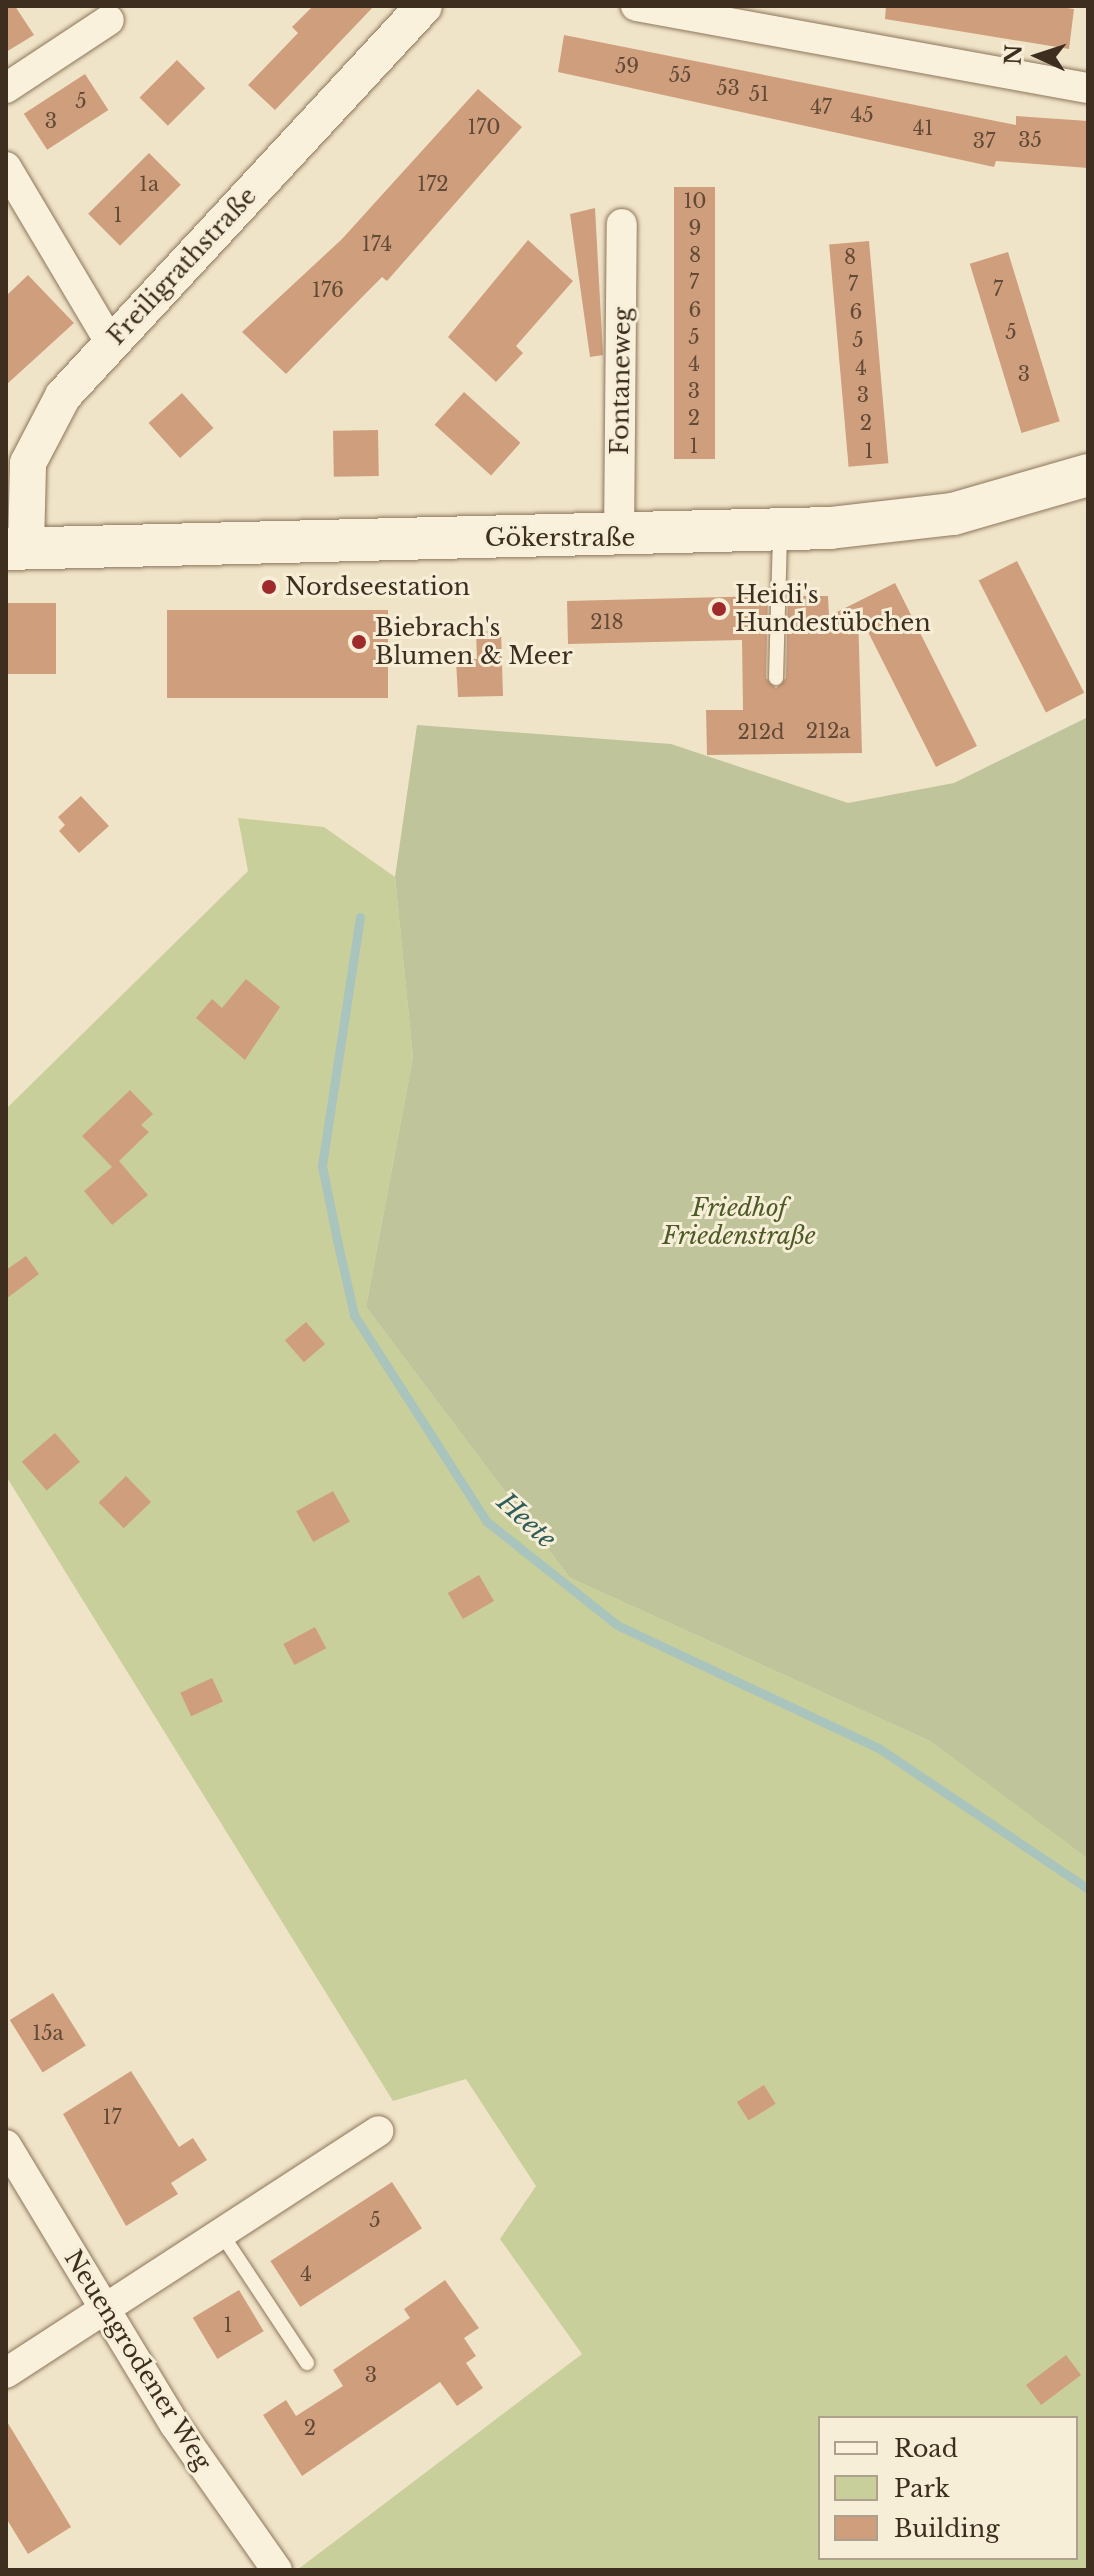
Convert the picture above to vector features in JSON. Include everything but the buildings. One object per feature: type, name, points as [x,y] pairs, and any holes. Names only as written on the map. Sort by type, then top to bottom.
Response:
[{"type":"main road","name":"Gökerstraße","points":[[16,548],[619,539],[780,532],[953,514],[1088,475]]},
{"type":"street","name":"Freiligrathstraße","points":[[16,548],[28,463],[41,431],[111,344],[424,6]]},
{"type":"street","points":[[636,6],[1088,88]]},
{"type":"street","points":[[6,88],[109,20]]},
{"type":"street","points":[[6,167],[111,344]]},
{"type":"street","name":"Fontaneweg","points":[[619,539],[622,224]]},
{"type":"street","points":[[6,2373],[378,2131]]},
{"type":"street","name":"Neuengrodener Weg","points":[[6,2145],[105,2310],[277,2570]]},
{"type":"lane","points":[[776,678],[780,532]]},
{"type":"lane","points":[[221,2233],[307,2363]]},
{"type":"green space","name":"Friedhof Friedenstraße","points":[[1088,717],[1088,1859],[930,1741],[570,1578],[366,1307],[413,1057],[395,877],[417,725],[671,744],[848,803],[954,783]]},
{"type":"green space","points":[[238,818],[324,827],[395,877],[413,1057],[366,1307],[570,1578],[930,1741],[1088,1859],[1088,2570],[297,2570],[582,2354],[500,2239],[536,2186],[466,2079],[393,2101],[6,1476],[6,1109],[248,871]]},
{"type":"waterway","name":"Heete","points":[[360,917],[322,1166],[337,1240],[354,1315],[486,1521],[617,1625],[880,1749],[1088,1889]]},
{"type":"place","name":"Nordseestation","points":[[269,587]]},
{"type":"place","name":"Heidi's Hundestübchen","points":[[719,609]]},
{"type":"place","name":"Biebrach's Blumen & Meer","points":[[359,642]]}]
